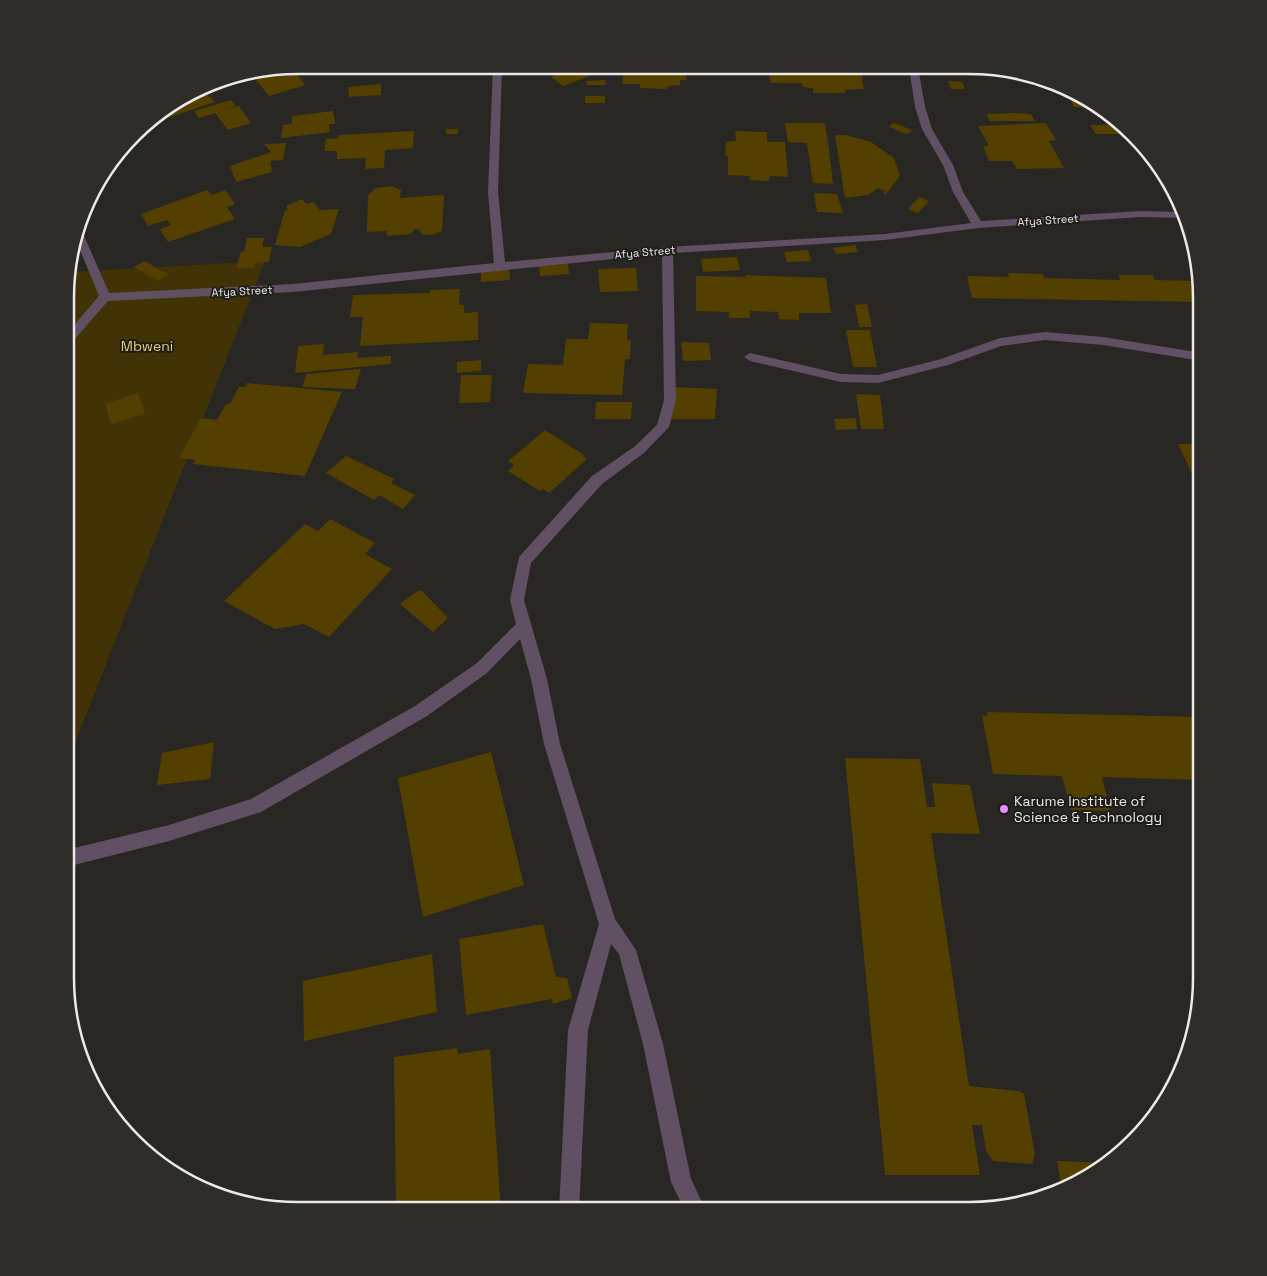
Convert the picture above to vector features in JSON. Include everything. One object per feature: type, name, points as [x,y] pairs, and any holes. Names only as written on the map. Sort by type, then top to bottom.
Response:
[{"type":"street","points":[[496,74],[493,192],[500,267]]},
{"type":"street","points":[[915,74],[920,107],[927,129],[948,165],[958,192],[978,225]]},
{"type":"street","name":"Afya Street","points":[[105,297],[293,288],[667,250],[885,236],[978,225],[1140,214],[1177,215]]},
{"type":"street","points":[[74,333],[80,328],[89,312],[105,297],[81,240]]},
{"type":"street","points":[[667,250],[670,400],[663,427],[639,450],[597,480],[524,561],[517,600],[539,680],[552,744],[608,924],[627,950],[653,1044],[681,1182],[692,1202]]},
{"type":"street","points":[[750,357],[841,378],[878,379],[944,362],[1000,342],[1045,336],[1103,341],[1193,356]]},
{"type":"street","points":[[74,857],[169,833],[255,806],[421,711],[482,668],[524,626]]},
{"type":"street","points":[[569,1202],[578,1030],[608,924]]},
{"type":"green space","name":"Mbweni","points":[[265,261],[74,745],[74,283],[76,272]]},
{"type":"building","points":[[283,74],[290,74],[292,76],[297,74],[305,85],[269,96],[254,78]]},
{"type":"building","points":[[558,74],[592,75],[563,86],[551,77]]},
{"type":"building","points":[[623,74],[686,74],[686,80],[680,80],[680,85],[668,86],[667,89],[640,88],[640,84],[622,84]]},
{"type":"building","points":[[769,74],[861,74],[864,89],[845,90],[845,93],[813,93],[813,88],[803,87],[802,83],[771,83]]},
{"type":"building","points":[[969,74],[999,76],[970,76]]},
{"type":"building","points":[[606,80],[605,85],[587,85],[586,81]]},
{"type":"building","points":[[948,81],[962,82],[965,89],[951,89]]},
{"type":"building","points":[[381,84],[381,95],[349,97],[348,87]]},
{"type":"building","points":[[207,94],[215,102],[167,118],[165,117],[173,111]]},
{"type":"building","points":[[585,96],[605,96],[605,103],[585,103]]},
{"type":"building","points":[[1069,98],[1088,108],[1074,107]]},
{"type":"building","points":[[231,100],[236,106],[225,110],[239,106],[251,123],[228,130],[215,113],[199,118],[194,111]]},
{"type":"building","points":[[333,111],[335,124],[329,124],[330,132],[281,138],[283,125],[292,124],[292,116]]},
{"type":"building","points":[[986,114],[1031,114],[1035,121],[990,121]]},
{"type":"building","points":[[785,123],[825,123],[828,142],[823,142],[828,143],[833,184],[813,183],[807,143],[788,142]]},
{"type":"building","points":[[893,123],[913,131],[906,134],[889,127]]},
{"type":"building","points":[[1046,123],[1056,140],[1049,141],[1064,168],[1017,169],[1012,161],[989,161],[983,146],[989,146],[978,126]]},
{"type":"building","points":[[1090,125],[1112,125],[1122,134],[1096,134]]},
{"type":"building","points":[[446,129],[458,129],[458,134],[446,134]]},
{"type":"building","points":[[414,131],[413,148],[385,150],[384,168],[365,169],[366,158],[337,159],[337,151],[324,151],[326,139],[338,138],[339,135]]},
{"type":"building","points":[[735,131],[767,132],[767,142],[785,142],[788,177],[770,176],[769,181],[749,180],[750,176],[728,175],[728,156],[725,155],[726,142],[736,141]]},
{"type":"building","points":[[835,135],[846,135],[871,142],[894,158],[900,176],[886,194],[883,193],[885,191],[878,188],[868,195],[845,198]]},
{"type":"building","points":[[286,143],[283,160],[270,161],[272,172],[236,182],[230,166],[271,152],[264,144]]},
{"type":"building","points":[[392,186],[401,190],[400,198],[444,196],[442,231],[424,235],[420,230],[414,229],[411,234],[387,236],[386,231],[367,232],[368,197],[370,193],[376,188]]},
{"type":"building","points":[[207,190],[211,195],[225,190],[235,204],[227,207],[235,219],[168,242],[160,229],[171,225],[167,220],[148,226],[141,214]]},
{"type":"building","points":[[814,193],[837,194],[843,213],[817,212]]},
{"type":"building","points":[[919,197],[929,201],[918,213],[908,209]]},
{"type":"building","points":[[302,199],[306,204],[313,202],[320,210],[339,209],[331,234],[300,247],[275,245],[285,210],[288,210],[286,206]]},
{"type":"building","points":[[247,238],[264,238],[262,247],[272,247],[269,262],[255,263],[254,268],[236,268],[241,252],[244,252]]},
{"type":"building","points":[[855,245],[858,252],[836,254],[833,248]]},
{"type":"building","points":[[808,250],[811,261],[787,262],[784,252]]},
{"type":"building","points":[[737,257],[740,270],[703,272],[701,259]]},
{"type":"building","points":[[145,261],[168,275],[157,281],[134,267]]},
{"type":"building","points":[[568,264],[569,274],[540,276],[539,266]]},
{"type":"building","points":[[636,268],[638,291],[600,292],[598,269]]},
{"type":"building","points":[[509,269],[510,280],[481,282],[481,271]]},
{"type":"building","points":[[1008,273],[1043,274],[1044,278],[1120,280],[1119,275],[1153,275],[1155,280],[1193,281],[1193,302],[972,298],[967,276],[1009,277]]},
{"type":"building","points":[[745,275],[826,278],[831,313],[799,313],[799,320],[779,319],[778,312],[750,311],[750,318],[729,318],[729,312],[696,311],[696,276],[746,277]]},
{"type":"building","points":[[460,289],[459,305],[464,305],[464,313],[478,312],[478,340],[360,346],[363,317],[350,317],[353,295],[430,293],[430,290]]},
{"type":"building","points":[[867,304],[872,327],[859,327],[855,305]]},
{"type":"building","points":[[590,323],[628,324],[627,340],[631,340],[630,359],[625,359],[622,395],[523,393],[528,364],[563,365],[566,339],[588,339]]},
{"type":"building","points":[[846,330],[870,330],[877,367],[853,367]]},
{"type":"building","points":[[681,342],[709,343],[711,360],[683,361]]},
{"type":"building","points":[[324,344],[323,355],[358,352],[357,358],[391,356],[391,364],[295,373],[298,346]]},
{"type":"building","points":[[481,360],[481,371],[457,373],[457,362]]},
{"type":"building","points":[[361,369],[355,389],[302,387],[307,374]]},
{"type":"building","points":[[461,375],[492,375],[490,402],[459,403]]},
{"type":"building","points":[[247,383],[342,392],[305,476],[193,464],[196,460],[179,458],[201,418],[217,420],[226,404],[230,404],[239,387],[245,387]]},
{"type":"building","points":[[672,387],[717,389],[715,419],[671,419]]},
{"type":"building","points":[[138,393],[145,414],[111,424],[105,404]]},
{"type":"building","points":[[856,394],[880,395],[884,429],[861,429]]},
{"type":"building","points":[[596,402],[632,402],[631,419],[595,419]]},
{"type":"building","points":[[856,418],[857,429],[836,430],[834,419]]},
{"type":"building","points":[[545,430],[584,455],[582,456],[587,459],[549,493],[543,489],[540,491],[508,471],[514,465],[508,461]]},
{"type":"building","points":[[1178,444],[1193,444],[1193,476]]},
{"type":"building","points":[[346,456],[394,479],[391,483],[415,495],[403,509],[379,495],[374,500],[326,473]]},
{"type":"building","points":[[330,519],[375,543],[365,554],[392,569],[329,637],[304,624],[275,629],[224,601],[305,524],[318,531]]},
{"type":"building","points":[[419,590],[448,618],[433,632],[400,604]]},
{"type":"building","points":[[987,712],[1193,717],[1193,780],[1102,777],[1110,811],[1071,810],[1062,776],[993,774],[982,715],[988,716]]},
{"type":"building","points":[[214,742],[210,779],[157,785],[162,753]]},
{"type":"building","points":[[491,752],[524,885],[423,917],[398,778]]},
{"type":"building","points":[[845,758],[920,759],[927,807],[935,807],[932,783],[970,785],[980,834],[931,833],[969,1086],[1019,1091],[1024,1094],[1035,1154],[1032,1164],[993,1161],[986,1151],[982,1125],[972,1125],[980,1175],[885,1175]]},
{"type":"building","points":[[543,924],[556,977],[567,978],[572,998],[553,1004],[552,999],[466,1015],[459,939]]},
{"type":"building","points":[[432,954],[437,1012],[304,1041],[303,981]]},
{"type":"building","points":[[457,1048],[458,1054],[490,1049],[500,1202],[396,1202],[394,1057]]},
{"type":"building","points":[[1057,1161],[1097,1162],[1094,1165],[1061,1182]]},
{"type":"place","name":"Karume Institute of Science & Technology","points":[[1004,809]]}]
